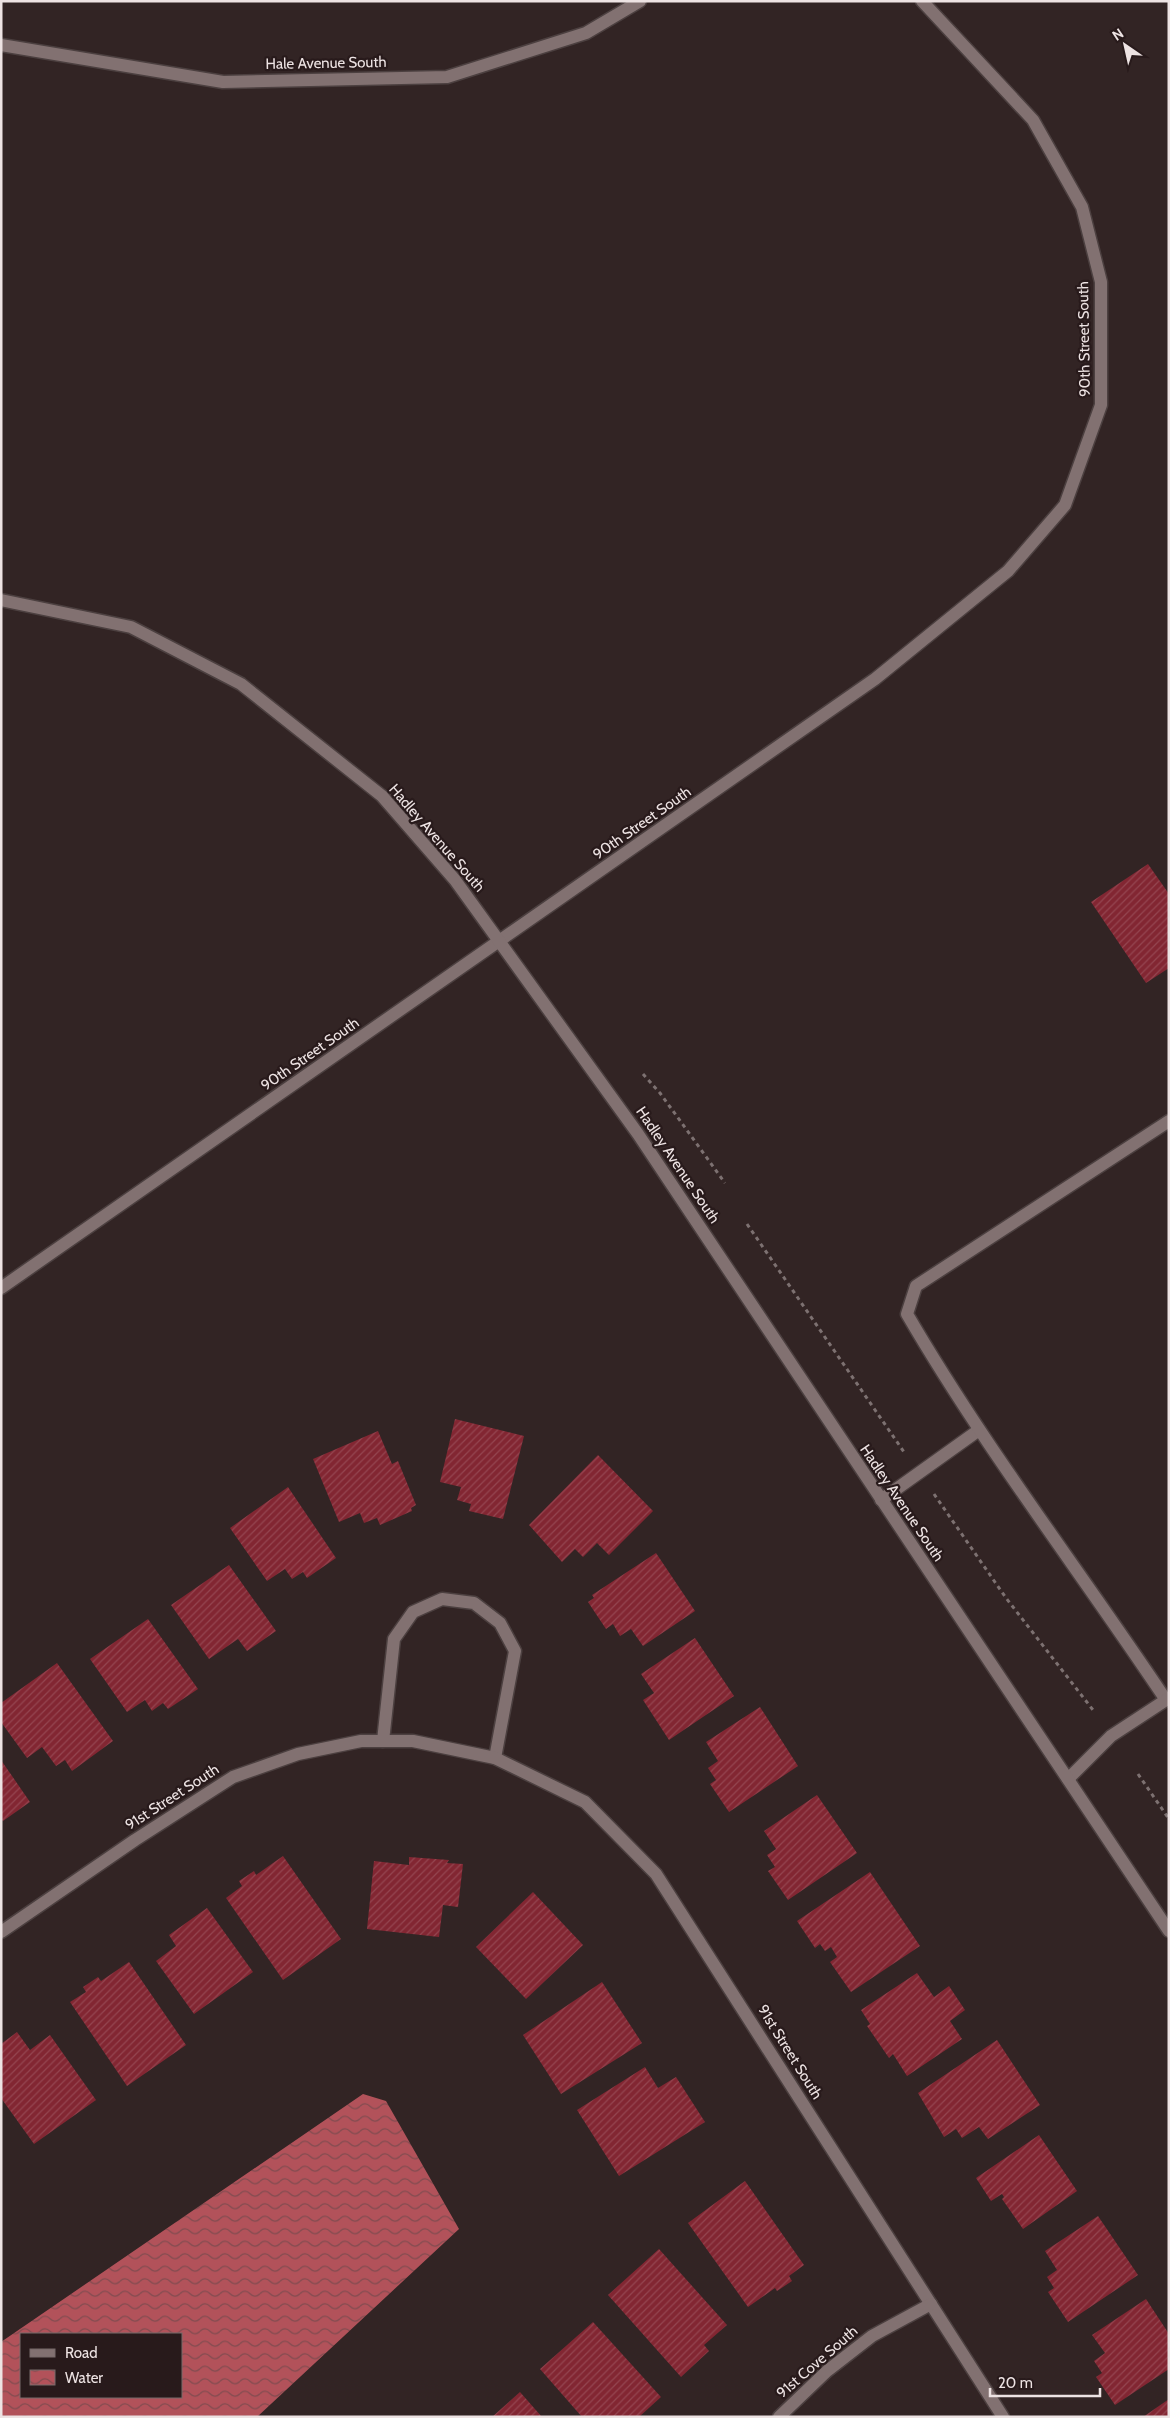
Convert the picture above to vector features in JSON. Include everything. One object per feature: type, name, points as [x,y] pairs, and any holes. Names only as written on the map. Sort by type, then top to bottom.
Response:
[{"type":"street","name":"Hale Avenue South","points":[[1,45],[223,82],[447,77],[586,32],[640,1]]},
{"type":"street","name":"90th Street South","points":[[1,1288],[875,679],[1008,571],[1065,505],[1102,404],[1101,282],[1082,208],[1033,120],[922,1]]},
{"type":"street","name":"Hadley Avenue South","points":[[1,600],[131,627],[241,684],[382,796],[455,880],[638,1134],[1169,1931]]},
{"type":"street","points":[[1068,1780],[1112,1736],[1168,1699],[979,1430],[940,1372],[907,1314],[916,1286],[1169,1121]]},
{"type":"street","points":[[881,1500],[979,1430]]},
{"type":"street","points":[[383,1741],[394,1639],[413,1612],[442,1599],[474,1603],[500,1623],[515,1650],[495,1758]]},
{"type":"street","name":"91st Street South","points":[[1,1932],[135,1840],[233,1777],[298,1754],[361,1741],[413,1741],[495,1758],[585,1802],[656,1874],[1003,2417]]},
{"type":"street","name":"91st Cove South","points":[[778,2417],[827,2371],[872,2336],[931,2304]]},
{"type":"path","points":[[643,1074],[660,1093],[725,1183]]},
{"type":"path","points":[[747,1224],[908,1458]]},
{"type":"path","points":[[934,1494],[1006,1598],[1093,1710]]},
{"type":"path","points":[[1138,1774],[1169,1820]]},
{"type":"water","points":[[363,2094],[386,2101],[459,2229],[257,2417],[1,2417],[1,2342]]},
{"type":"building","points":[[1148,864],[1169,894],[1169,968],[1146,983],[1091,902]]},
{"type":"building","points":[[455,1419],[524,1436],[503,1519],[469,1511],[471,1504],[457,1500],[461,1487],[440,1482]]},
{"type":"building","points":[[378,1431],[392,1464],[398,1461],[416,1505],[411,1508],[412,1511],[380,1525],[377,1518],[364,1523],[360,1513],[339,1522],[313,1459]]},
{"type":"building","points":[[598,1455],[653,1511],[609,1555],[597,1543],[583,1557],[575,1549],[562,1562],[529,1525]]},
{"type":"building","points":[[288,1487],[336,1558],[307,1578],[303,1572],[292,1579],[285,1569],[267,1581],[230,1528]]},
{"type":"building","points":[[656,1553],[695,1611],[643,1646],[631,1629],[620,1636],[613,1624],[606,1629],[588,1602],[594,1598],[592,1595]]},
{"type":"building","points":[[229,1565],[276,1631],[247,1651],[238,1639],[209,1659],[171,1605]]},
{"type":"building","points":[[148,1619],[198,1689],[168,1709],[163,1703],[152,1711],[145,1700],[127,1712],[90,1659]]},
{"type":"building","points":[[695,1638],[734,1696],[669,1740],[643,1700],[654,1693],[641,1674]]},
{"type":"building","points":[[57,1663],[113,1741],[72,1771],[65,1760],[56,1766],[42,1747],[27,1758],[1,1722],[1,1703]]},
{"type":"building","points":[[760,1707],[798,1766],[729,1812],[710,1784],[716,1780],[708,1768],[718,1761],[706,1742]]},
{"type":"building","points":[[1,1760],[30,1802],[3,1821],[1,1819]]},
{"type":"building","points":[[817,1795],[857,1853],[788,1900],[768,1871],[775,1867],[767,1855],[776,1849],[764,1831]]},
{"type":"building","points":[[283,1856],[341,1939],[283,1980],[226,1898],[242,1886],[239,1881],[254,1871],[256,1875]]},
{"type":"building","points":[[409,1857],[449,1860],[447,1863],[463,1864],[458,1907],[443,1905],[439,1937],[367,1929],[374,1861],[409,1865]]},
{"type":"building","points":[[870,1872],[920,1946],[851,1992],[830,1962],[837,1957],[831,1947],[825,1951],[820,1944],[815,1948],[797,1921]]},
{"type":"building","points":[[533,1892],[583,1945],[526,1999],[476,1947]]},
{"type":"building","points":[[207,1908],[253,1972],[194,2014],[156,1961],[176,1946],[169,1935]]},
{"type":"building","points":[[129,1962],[186,2045],[127,2086],[70,2002],[86,1992],[83,1987],[98,1977],[101,1981]]},
{"type":"building","points":[[917,1973],[934,1997],[949,1986],[965,2010],[950,2021],[962,2039],[907,2076],[893,2054],[889,2058],[867,2026],[870,2024],[861,2010]]},
{"type":"building","points":[[602,1982],[642,2043],[561,2094],[523,2035]]},
{"type":"building","points":[[17,2032],[30,2050],[50,2035],[96,2100],[34,2144],[1,2098],[1,2044]]},
{"type":"building","points":[[997,2040],[1040,2105],[988,2139],[979,2127],[962,2138],[956,2129],[944,2137],[918,2093]]},
{"type":"building","points":[[645,2067],[658,2088],[676,2077],[705,2122],[619,2176],[577,2110]]},
{"type":"building","points":[[1039,2135],[1077,2191],[1023,2229],[1002,2199],[1004,2197],[1002,2194],[991,2201],[976,2178]]},
{"type":"building","points":[[745,2181],[804,2265],[789,2276],[792,2281],[777,2291],[775,2288],[748,2307],[688,2223]]},
{"type":"building","points":[[1098,2216],[1138,2275],[1068,2322],[1048,2292],[1054,2288],[1047,2277],[1057,2270],[1045,2251]]},
{"type":"building","points":[[659,2249],[727,2325],[704,2345],[709,2351],[681,2377],[608,2295]]},
{"type":"building","points":[[1146,2299],[1169,2334],[1169,2369],[1115,2405],[1096,2377],[1102,2373],[1094,2361],[1105,2353],[1092,2335]]},
{"type":"building","points":[[593,2322],[661,2397],[639,2417],[582,2417],[540,2369]]},
{"type":"building","points":[[520,2392],[542,2417],[492,2417]]},
{"type":"building","points":[[1169,2399],[1169,2417],[1143,2417]]}]
